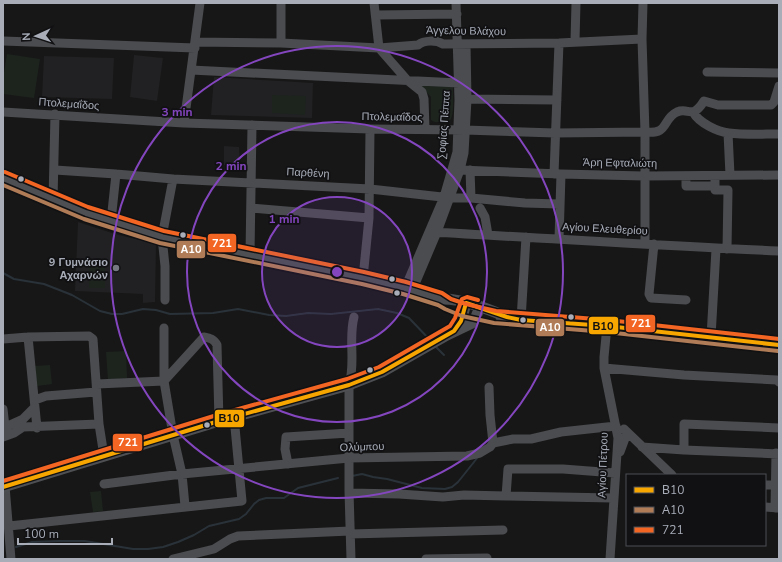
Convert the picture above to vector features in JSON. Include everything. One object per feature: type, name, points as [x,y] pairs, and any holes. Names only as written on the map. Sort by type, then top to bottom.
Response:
[{"type":"main road","points":[[3,178],[54,200],[111,221],[162,237],[363,278],[440,299],[448,304],[465,306],[507,317],[521,320],[607,326],[779,345]]},
{"type":"main road","points":[[454,330],[461,321],[465,306]]},
{"type":"main road","points":[[4,486],[219,421],[349,385],[382,372],[454,330],[472,323],[479,310]]},
{"type":"street","points":[[184,123],[200,3]]},
{"type":"street","points":[[280,3],[281,43]]},
{"type":"street","points":[[374,3],[379,48],[407,80],[422,92],[424,96],[425,129]]},
{"type":"street","name":"Σοφίας Πέππα","points":[[409,290],[447,198],[462,130],[467,99],[462,44],[456,3]]},
{"type":"street","points":[[575,41],[576,3]]},
{"type":"street","points":[[643,3],[642,39],[645,132],[644,176],[649,244],[649,294],[651,298],[686,300]]},
{"type":"street","points":[[376,15],[457,14]]},
{"type":"street","name":"Άγγελου Βλάχου","points":[[3,41],[195,45],[281,43],[379,48],[418,45],[423,42],[437,42],[443,44],[559,43],[575,41],[642,39]]},
{"type":"street","points":[[559,43],[555,133],[559,204],[559,239]]},
{"type":"street","name":"Σοφίας Πέππα","points":[[447,198],[465,170],[459,83],[462,44]]},
{"type":"street","points":[[191,70],[459,83]]},
{"type":"street","points":[[707,72],[779,73]]},
{"type":"street","name":"Πτολεμαΐδος","points":[[3,112],[184,123],[555,133],[653,133],[659,132],[679,111],[693,112],[700,107],[704,101],[718,105],[772,105],[779,86]]},
{"type":"street","points":[[467,99],[557,100]]},
{"type":"street","points":[[693,112],[703,123],[728,133],[779,134]]},
{"type":"street","points":[[54,200],[55,114]]},
{"type":"street","points":[[250,254],[252,125]]},
{"type":"street","points":[[363,278],[369,218],[370,129]]},
{"type":"street","points":[[728,133],[730,175]]},
{"type":"street","name":"Παρθένη","points":[[55,170],[173,179],[370,189],[447,198],[471,198],[525,203],[559,204]]},
{"type":"street","points":[[465,170],[471,198]]},
{"type":"street","name":"Άρη Εφταλιώτη","points":[[465,170],[557,174],[686,176],[686,186],[715,181]]},
{"type":"street","points":[[111,221],[116,174]]},
{"type":"street","points":[[727,249],[728,190],[715,190],[715,181],[730,175],[779,175]]},
{"type":"street","points":[[165,300],[165,266],[162,237],[173,179]]},
{"type":"street","points":[[251,208],[369,218]]},
{"type":"street","points":[[480,208],[485,217],[488,235]]},
{"type":"street","name":"Αγίου Ελευθερίου","points":[[434,232],[716,249],[779,251]]},
{"type":"street","points":[[521,320],[526,237]]},
{"type":"street","points":[[711,337],[716,249]]},
{"type":"street","points":[[351,559],[349,493],[349,385],[353,369],[351,330],[354,317]]},
{"type":"street","name":"Αγίου Πέτρου","points":[[607,326],[604,368],[618,438],[610,559]]},
{"type":"street","points":[[164,328],[164,381],[173,435],[182,474],[184,506]]},
{"type":"street","points":[[3,339],[89,336],[93,339],[98,424],[104,456]]},
{"type":"street","points":[[28,337],[37,428]]},
{"type":"street","points":[[3,409],[4,428],[23,419],[35,404],[46,396],[96,388],[164,381],[204,337],[215,341],[217,345],[219,421]]},
{"type":"street","points":[[604,368],[684,375],[777,380],[779,382]]},
{"type":"street","points":[[489,387],[493,443]]},
{"type":"street","points":[[612,409],[614,417],[627,433],[671,474]]},
{"type":"street","points":[[9,526],[184,506],[242,501],[234,417]]},
{"type":"street","points":[[3,437],[14,433],[23,427],[37,428],[98,424]]},
{"type":"street","points":[[684,450],[684,424],[779,428]]},
{"type":"street","name":"Ολύμπου","points":[[104,484],[182,474],[349,458],[467,456],[480,453],[490,447],[493,443],[514,439],[531,439],[561,432],[616,426]]},
{"type":"street","points":[[288,464],[284,449],[286,437],[349,433]]},
{"type":"street","points":[[506,496],[508,469],[563,469],[615,474],[617,460],[627,433]]},
{"type":"street","points":[[642,447],[778,454],[777,485],[773,508]]},
{"type":"street","points":[[766,485],[777,485]]},
{"type":"street","points":[[4,486],[11,559]]},
{"type":"street","points":[[349,493],[443,497],[464,495],[613,498]]},
{"type":"street","points":[[173,559],[214,550],[230,539],[238,536],[503,530]]},
{"type":"street","points":[[426,559],[487,558]]},
{"type":"shaded area","points":[[7,54],[40,59],[34,98],[3,94],[3,79]]},
{"type":"shaded area","points":[[134,55],[163,58],[157,101],[130,97]]},
{"type":"shaded area","points":[[44,56],[114,58],[112,99],[42,97]]},
{"type":"shaded area","points":[[214,77],[313,83],[312,118],[211,115]]},
{"type":"shaded area","points":[[419,84],[453,86],[453,110],[449,122],[435,122],[431,120],[431,97]]},
{"type":"shaded area","points":[[272,95],[306,96],[305,115],[272,113]]},
{"type":"shaded area","points":[[224,146],[239,147],[240,166],[224,165]]},
{"type":"shaded area","name":"9 Γυμνάσιο Αχαρνών","points":[[78,222],[115,234],[156,244],[155,302],[143,303],[143,294],[75,291]]},
{"type":"shaded area","points":[[89,261],[105,262],[105,288],[89,288]]},
{"type":"shaded area","points":[[126,351],[127,378],[108,380],[106,352]]},
{"type":"shaded area","points":[[50,365],[52,384],[37,386],[34,366]]},
{"type":"shaded area","points":[[101,491],[103,511],[93,512],[90,492]]},
{"type":"waterway","points":[[3,273],[14,279],[44,284],[72,295],[100,311],[112,314],[122,314],[143,309],[156,310],[170,314],[213,313],[238,309],[269,315],[286,316],[308,313],[331,314],[378,309],[397,313],[409,318],[430,340]]},
{"type":"waterway","points":[[435,346],[444,355]]},
{"type":"waterway","points":[[352,476],[362,474],[422,488],[445,489],[452,487],[458,482],[478,457]]},
{"type":"waterway","points":[[16,547],[32,542],[58,541],[85,541],[133,549],[163,547],[194,535],[209,526],[239,519],[259,500],[266,498],[284,498],[298,488],[338,478]]},
{"type":"transit line","name":"721","points":[[5,172],[88,207],[164,231],[406,282],[442,293],[451,299],[466,304],[496,311],[608,320],[779,339]]},
{"type":"transit line","name":"Α10","points":[[3,185],[84,219],[160,243],[362,284],[403,294],[438,305],[462,316],[494,323],[606,332],[778,351]]},
{"type":"transit line","name":"721","points":[[3,481],[217,415],[347,379],[379,367],[450,326],[455,318],[462,299],[467,297],[478,300]]},
{"type":"transit line","name":"Β10","points":[[3,487],[219,421],[349,385],[382,372],[454,331],[461,321],[466,303],[507,317],[521,320],[607,326],[779,345]]},
{"type":"place","name":"9 Γυμνάσιο Αχαρνών","points":[[116,268]]}]
